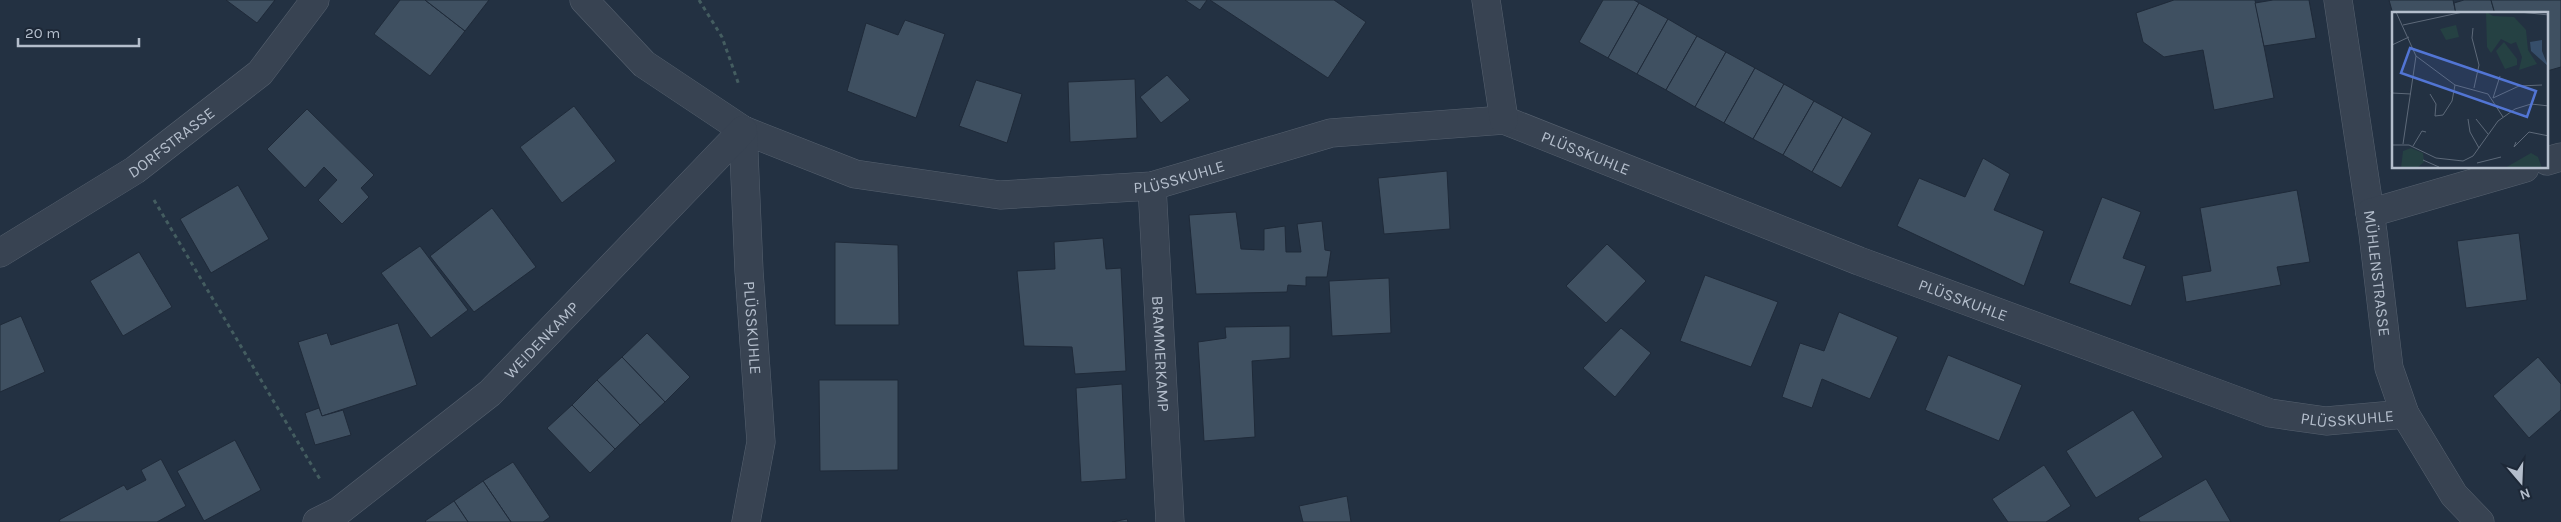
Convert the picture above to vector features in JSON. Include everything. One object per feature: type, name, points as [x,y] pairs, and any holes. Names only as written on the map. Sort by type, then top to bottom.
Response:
[{"type":"street","name":"DORFSTRASSE","points":[[0,253],[135,170],[260,73],[315,0]]},
{"type":"street","name":"PLÜSSKUHLE","points":[[584,0],[644,64],[743,130],[855,174],[1000,196],[1152,186],[1332,133],[1504,120],[1859,261],[2270,413],[2326,421],[2405,414]]},
{"type":"street","points":[[1486,0],[1504,120]]},
{"type":"street","name":"MÜHLENSTRASSE","points":[[2338,0],[2370,213],[2389,368],[2405,414],[2454,495],[2480,522]]},
{"type":"street","name":"PLÜSSKUHLE","points":[[743,130],[749,271],[761,442],[746,522]]},
{"type":"street","name":"WEIDENKAMP","points":[[328,517],[490,393],[743,130]]},
{"type":"street","points":[[2548,161],[2561,157]]},
{"type":"street","points":[[2370,213],[2522,169]]},
{"type":"street","name":"BRAMMERKAMP","points":[[1152,186],[1170,522]]},
{"type":"path","points":[[699,0],[722,37],[740,88],[743,130]]},
{"type":"path","points":[[135,170],[328,517]]},
{"type":"building","points":[[226,0],[275,0],[257,23]]},
{"type":"building","points":[[400,0],[425,0],[465,31],[430,76],[374,34]]},
{"type":"building","points":[[425,0],[489,0],[465,31]]},
{"type":"building","points":[[1185,0],[1207,0],[1200,10]]},
{"type":"building","points":[[1210,0],[1334,0],[1366,22],[1328,78]]},
{"type":"building","points":[[1603,0],[1634,0],[1639,3],[1608,58],[1579,42]]},
{"type":"building","points":[[2174,0],[2255,0],[2274,98],[2214,110],[2203,50],[2164,57],[2143,42],[2136,13]]},
{"type":"building","points":[[2273,0],[2309,0],[2316,38],[2264,46],[2255,3]]},
{"type":"building","points":[[2389,0],[2453,0],[2456,12],[2392,12]]},
{"type":"building","points":[[2464,0],[2491,0],[2494,12],[2456,12],[2454,3]]},
{"type":"building","points":[[2491,0],[2561,0],[2561,67],[2548,71],[2548,12],[2494,12]]},
{"type":"building","points":[[1639,3],[1668,19],[1637,74],[1608,58]]},
{"type":"building","points":[[1668,19],[1697,36],[1666,90],[1637,74]]},
{"type":"building","points":[[905,20],[945,34],[916,118],[847,91],[866,23],[898,35]]},
{"type":"building","points":[[1697,36],[1726,52],[1695,107],[1666,90]]},
{"type":"building","points":[[1726,52],[1755,68],[1724,123],[1695,107]]},
{"type":"building","points":[[1755,68],[1784,84],[1753,139],[1724,123]]},
{"type":"building","points":[[1167,75],[1190,100],[1161,123],[1140,97]]},
{"type":"building","points":[[1135,79],[1137,138],[1070,142],[1068,82]]},
{"type":"building","points":[[976,80],[1022,94],[1007,143],[959,126]]},
{"type":"building","points":[[1784,84],[1814,101],[1783,155],[1753,139]]},
{"type":"building","points":[[1814,101],[1843,117],[1812,172],[1783,155]]},
{"type":"building","points":[[574,106],[616,161],[562,203],[520,147]]},
{"type":"building","points":[[307,109],[374,175],[361,188],[369,197],[342,224],[318,200],[337,180],[324,167],[305,188],[267,149]]},
{"type":"building","points":[[1843,117],[1872,133],[1841,188],[1812,172]]},
{"type":"building","points":[[1983,158],[2010,174],[1994,210],[2044,231],[2024,286],[1897,226],[1919,178],[1965,197]]},
{"type":"building","points":[[1447,171],[1450,229],[1384,234],[1378,178]]},
{"type":"building","points":[[238,185],[269,239],[211,273],[180,219]]},
{"type":"building","points":[[2297,190],[2310,262],[2277,267],[2281,285],[2186,302],[2182,276],[2211,271],[2200,208]]},
{"type":"building","points":[[2102,197],[2141,212],[2123,258],[2146,266],[2131,306],[2069,283]]},
{"type":"building","points":[[492,208],[536,267],[474,312],[430,256]]},
{"type":"building","points":[[1236,212],[1241,249],[1264,250],[1264,229],[1285,226],[1286,252],[1301,252],[1297,224],[1322,221],[1325,250],[1331,251],[1327,277],[1306,277],[1306,286],[1288,285],[1287,292],[1196,294],[1189,215]]},
{"type":"building","points":[[2519,233],[2527,300],[2466,308],[2457,241]]},
{"type":"building","points":[[1103,238],[1106,269],[1121,268],[1126,371],[1075,374],[1072,347],[1024,346],[1017,271],[1055,269],[1054,242]]},
{"type":"building","points":[[835,242],[898,245],[899,325],[835,325]]},
{"type":"building","points":[[1607,244],[1646,281],[1606,323],[1566,286]]},
{"type":"building","points":[[420,246],[468,310],[431,338],[381,273]]},
{"type":"building","points":[[139,252],[172,307],[123,336],[90,281]]},
{"type":"building","points":[[1705,275],[1778,302],[1751,367],[1680,341]]},
{"type":"building","points":[[1389,278],[1391,333],[1332,336],[1329,281]]},
{"type":"building","points":[[1839,312],[1898,337],[1870,399],[1822,379],[1812,408],[1782,397],[1800,343],[1824,351]]},
{"type":"building","points":[[21,316],[45,372],[0,392],[0,325]]},
{"type":"building","points":[[398,323],[417,385],[322,416],[298,342],[327,333],[331,345]]},
{"type":"building","points":[[1290,326],[1290,358],[1252,361],[1255,437],[1204,441],[1198,342],[1226,338],[1225,327]]},
{"type":"building","points":[[1621,328],[1651,353],[1615,397],[1583,368]]},
{"type":"building","points":[[647,333],[690,377],[665,402],[622,357]]},
{"type":"building","points":[[1948,355],[2022,385],[1999,441],[1925,410]]},
{"type":"building","points":[[622,357],[665,402],[640,425],[597,380]]},
{"type":"building","points":[[2538,357],[2561,384],[2561,410],[2529,438],[2493,396]]},
{"type":"building","points":[[597,380],[640,425],[615,449],[572,405]]},
{"type":"building","points":[[819,380],[898,380],[898,470],[820,471]]},
{"type":"building","points":[[1122,384],[1126,479],[1081,482],[1076,388]]},
{"type":"building","points":[[572,405],[615,449],[590,473],[547,428]]},
{"type":"building","points":[[319,408],[322,416],[343,410],[351,435],[315,445],[305,413]]},
{"type":"building","points":[[2133,410],[2163,457],[2096,498],[2066,451]]},
{"type":"building","points":[[235,440],[261,490],[204,521],[177,471]]},
{"type":"building","points":[[161,459],[186,506],[157,522],[60,522],[59,520],[124,485],[127,490],[146,480],[141,470]]},
{"type":"building","points":[[513,462],[550,517],[543,522],[511,522],[483,481]]},
{"type":"building","points":[[2044,465],[2071,506],[2046,522],[2008,522],[1992,499]]},
{"type":"building","points":[[2206,479],[2231,522],[2140,522],[2138,518]]},
{"type":"building","points":[[483,481],[511,522],[468,522],[454,501]]},
{"type":"building","points":[[1347,496],[1351,522],[1303,522],[1299,506]]},
{"type":"building","points":[[454,501],[468,522],[425,521]]},
{"type":"building","points":[[1127,519],[1128,522],[1112,522]]}]
